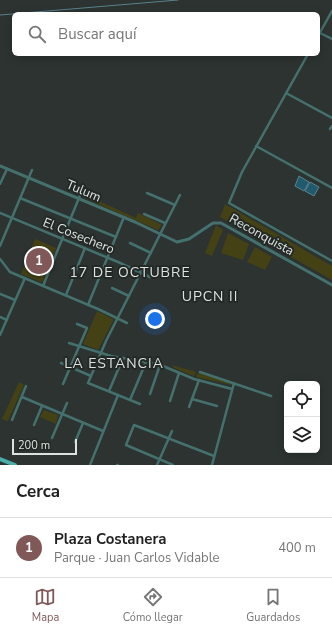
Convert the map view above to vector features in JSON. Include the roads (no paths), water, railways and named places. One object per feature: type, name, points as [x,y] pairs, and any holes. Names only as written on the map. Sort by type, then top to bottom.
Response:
[{"type":"main road","points":[[0,459],[15,465]]},
{"type":"street","points":[[332,11],[320,33],[332,39]]},
{"type":"street","points":[[307,56],[242,172],[229,203],[332,261]]},
{"type":"street","points":[[286,92],[332,118]]},
{"type":"street","points":[[256,146],[332,188]]},
{"type":"street","name":"Tulum","points":[[0,166],[124,217],[160,234]]},
{"type":"street","points":[[0,184],[7,169]]},
{"type":"street","points":[[0,246],[32,170]]},
{"type":"street","points":[[43,286],[82,193]]},
{"type":"street","points":[[148,193],[175,205]]},
{"type":"street","points":[[140,404],[88,383],[140,273],[180,195]]},
{"type":"street","points":[[20,198],[116,237]]},
{"type":"street","name":"El Cosechero","points":[[0,213],[150,277]]},
{"type":"street","points":[[144,214],[165,223]]},
{"type":"street","points":[[88,305],[124,217]]},
{"type":"street","name":"Reconquista","points":[[160,234],[175,241],[182,242],[211,223],[219,222],[332,285]]},
{"type":"street","points":[[130,243],[151,253]]},
{"type":"street","points":[[66,295],[85,248]]},
{"type":"street","points":[[0,259],[10,272],[66,295],[127,323]]},
{"type":"street","points":[[0,335],[25,278]]},
{"type":"street","points":[[112,288],[129,296]]},
{"type":"street","points":[[0,294],[15,300]]},
{"type":"street","points":[[0,317],[7,320]]},
{"type":"street","points":[[63,384],[87,328],[77,324]]},
{"type":"street","points":[[69,343],[101,353],[160,365],[199,380],[232,389]]},
{"type":"street","points":[[109,391],[123,358]]},
{"type":"street","points":[[130,400],[146,362]]},
{"type":"street","points":[[61,363],[91,376]]},
{"type":"street","points":[[150,394],[160,365]]},
{"type":"street","points":[[170,401],[179,372]]},
{"type":"street","points":[[200,372],[271,396]]},
{"type":"street","points":[[189,407],[199,380]]},
{"type":"street","points":[[212,465],[234,383]]},
{"type":"street","points":[[12,420],[26,386]]},
{"type":"street","points":[[90,465],[118,395]]},
{"type":"street","points":[[22,397],[103,431]]},
{"type":"street","points":[[192,399],[217,406]]},
{"type":"street","points":[[52,438],[67,403]]},
{"type":"street","points":[[34,425],[42,406]]},
{"type":"street","points":[[75,442],[83,423]]},
{"type":"street","points":[[173,465],[126,445],[134,425],[214,456]]},
{"type":"street","points":[[157,465],[172,431]]},
{"type":"water","points":[[299,176],[309,182],[304,191],[295,186]]},
{"type":"water","points":[[310,182],[319,187],[314,196],[305,191]]},
{"type":"waterway","points":[[36,12],[178,0]]},
{"type":"waterway","points":[[0,15],[12,14]]},
{"type":"place","name":"Plaza Costanera","points":[[39,261]]},
{"type":"district","name":"17 DE OCTUBRE","points":[[130,272]]},
{"type":"district","name":"UPCN II","points":[[210,296]]},
{"type":"district","name":"LA ESTANCIA","points":[[114,363]]}]
